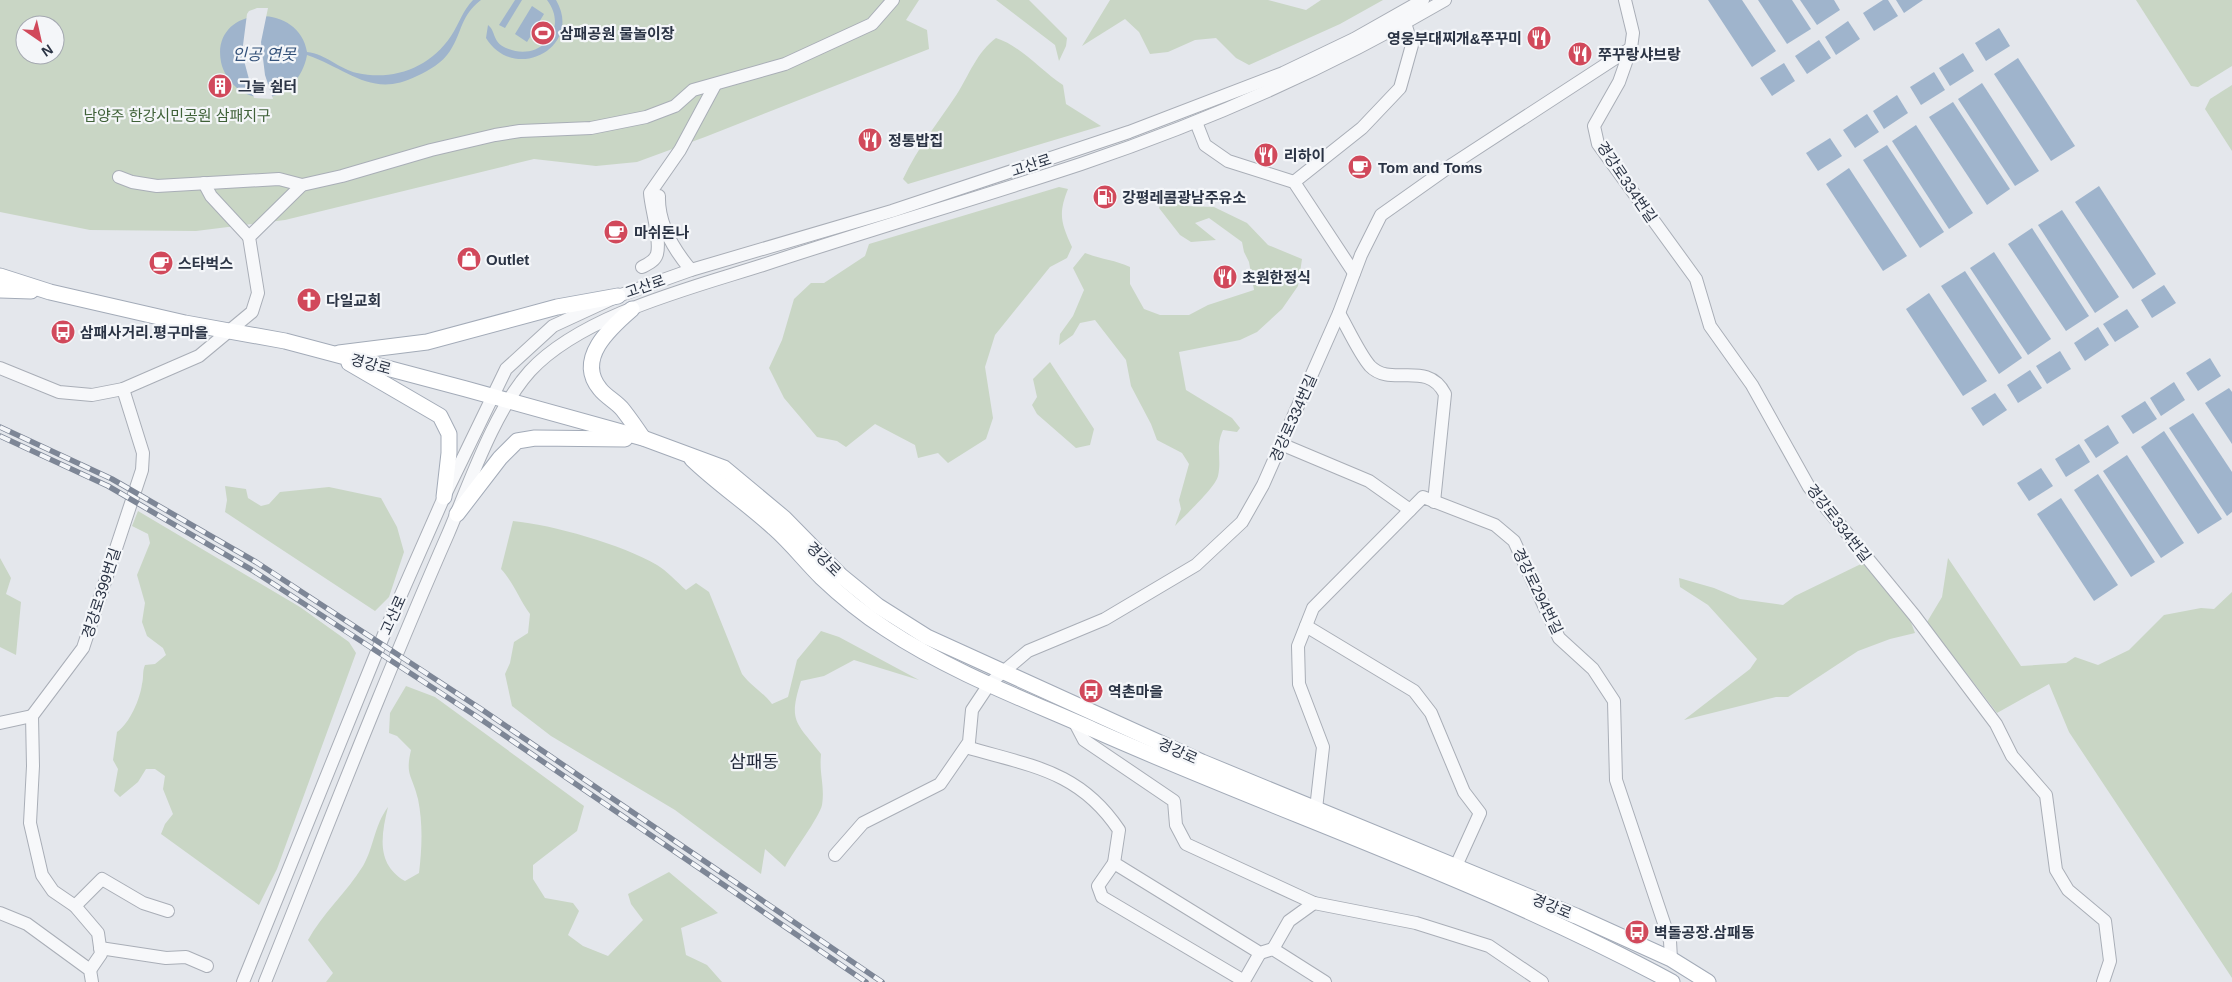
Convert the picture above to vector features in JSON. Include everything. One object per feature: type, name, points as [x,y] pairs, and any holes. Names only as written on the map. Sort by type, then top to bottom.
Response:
[{"type":"main road","name":"경강로","points":[[0,276],[50,292],[185,323],[286,341],[643,438],[724,468],[753,490],[784,518],[840,575],[878,606],[927,637],[1002,673],[1202,762],[1576,916],[1671,959],[1708,982]]},
{"type":"main road","name":"경강로","points":[[0,290],[50,292]]},
{"type":"main road","points":[[332,354],[427,342],[557,307],[618,296]]},
{"type":"main road","points":[[632,309],[610,329],[594,351],[590,369],[599,389],[622,408],[643,438]]},
{"type":"main road","points":[[332,354],[440,416],[449,434],[449,453],[444,497]]},
{"type":"main road","points":[[457,514],[500,458],[517,441],[535,438],[643,438]]},
{"type":"main road","name":"경강로","points":[[688,454],[715,481],[776,530],[849,603],[888,631],[951,665],[1209,780],[1509,902],[1600,943],[1672,982]]},
{"type":"street","points":[[119,177],[132,182],[157,186],[279,179],[302,184],[342,176],[430,150],[495,134],[520,130],[590,128],[646,117],[675,106],[693,90],[786,64],[872,24],[893,0]]},
{"type":"street","name":"고산로","points":[[243,982],[389,622],[444,497],[506,370],[553,326],[618,296],[691,270],[892,211],[1129,132],[1283,73],[1354,39],[1423,0]]},
{"type":"street","name":"고산로","points":[[265,982],[416,608],[493,431],[528,374],[550,352],[587,329],[632,309],[712,281],[1082,163],[1196,122],[1361,48],[1445,0]]},
{"type":"street","points":[[1625,0],[1633,34],[1631,48]]},
{"type":"street","points":[[1294,182],[1362,128],[1400,88],[1412,44],[1405,23]]},
{"type":"street","name":"경강로334번길","points":[[966,747],[969,742],[972,710],[990,683],[1028,651],[1105,619],[1196,565],[1242,522],[1263,484],[1339,312],[1354,273],[1382,215],[1453,164],[1631,48]]},
{"type":"street","name":"경강로334번길","points":[[1631,48],[1619,82],[1594,126],[1598,144],[1696,279],[1710,326],[1752,385],[1809,486],[1914,615],[1996,724],[2012,756],[2046,795],[2056,870],[2068,890],[2105,921],[2110,961],[2103,982]]},
{"type":"street","points":[[642,267],[650,264],[656,255],[657,238],[650,193],[680,150],[715,85]]},
{"type":"street","points":[[1196,122],[1206,145],[1228,161],[1294,182],[1354,273]]},
{"type":"street","points":[[680,150],[676,165],[659,191],[658,208],[678,254],[691,270]]},
{"type":"street","points":[[0,368],[59,392],[92,395],[123,388],[199,356],[252,312],[258,293],[249,237],[211,196],[204,183]]},
{"type":"street","points":[[249,237],[302,184]]},
{"type":"street","points":[[1316,809],[1323,747],[1299,684],[1298,646],[1313,608],[1422,497],[1434,502],[1445,394],[1440,384],[1426,376],[1386,374],[1370,367],[1339,312]]},
{"type":"street","name":"경강로399번길","points":[[32,716],[83,648],[142,470],[143,453],[123,388]]},
{"type":"street","points":[[1281,444],[1369,481],[1410,510]]},
{"type":"street","name":"경강로294번길","points":[[1434,502],[1495,525],[1514,541],[1559,638],[1593,669],[1614,702],[1616,780],[1670,941],[1671,959]]},
{"type":"street","points":[[1306,626],[1414,691],[1431,713],[1464,792],[1480,813],[1456,866]]},
{"type":"street","points":[[0,723],[32,716],[33,766],[30,822],[42,875],[53,891],[75,906],[98,933],[101,954],[91,976],[28,924],[0,913]]},
{"type":"street","points":[[1074,721],[1084,740],[1174,800],[1176,825],[1186,844],[1314,903],[1416,923],[1489,946],[1542,982]]},
{"type":"street","points":[[835,855],[863,823],[940,784],[966,747],[1056,773],[1077,785],[1109,815],[1119,830],[1114,863],[1098,886],[1102,896],[1244,981],[1289,921],[1314,903]]},
{"type":"street","points":[[1114,863],[1266,951],[1325,982]]},
{"type":"street","points":[[75,906],[102,879],[143,903],[168,911]]},
{"type":"street","points":[[100,948],[166,958],[186,957],[207,966]]},
{"type":"green space","name":"남양주 한강시민공원 삼패지구","points":[[0,0],[919,0],[906,20],[927,30],[929,49],[637,162],[596,166],[534,159],[285,220],[196,231],[90,230],[0,212]]},
{"type":"green space","points":[[996,0],[1029,0],[1067,38],[1066,46],[1059,61],[1055,45]]},
{"type":"green space","points":[[1110,0],[1268,0],[1306,10],[1321,0],[1383,0],[1340,24],[1249,65],[1236,58],[1216,38],[1195,40],[1168,52],[1150,54],[1139,32],[1125,19],[1082,46]]},
{"type":"green space","points":[[2136,0],[2232,0],[2232,66],[2198,87],[2191,86]]},
{"type":"green space","points":[[996,38],[1022,52],[1063,85],[1066,104],[1101,126],[908,184],[903,179],[915,156],[957,94],[978,57]]},
{"type":"green space","points":[[2232,85],[2232,151],[2205,109],[2210,99]]},
{"type":"green space","points":[[1059,187],[1068,189],[1063,205],[1062,218],[1072,247],[1067,258],[1050,267],[995,335],[985,367],[993,418],[986,439],[948,463],[938,453],[918,458],[915,445],[875,424],[846,447],[837,441],[817,437],[784,398],[769,368],[782,340],[794,299],[811,283],[824,283],[865,256],[869,244]]},
{"type":"green space","points":[[1172,198],[1186,206],[1214,207],[1247,223],[1268,245],[1302,259],[1298,286],[1282,309],[1257,332],[1240,340],[1179,352],[1186,390],[1232,418],[1240,428],[1237,432],[1223,430],[1219,442],[1219,470],[1216,481],[1175,526],[1181,509],[1179,500],[1189,464],[1182,453],[1157,440],[1151,424],[1131,386],[1126,360],[1095,320],[1080,323],[1073,335],[1059,345],[1060,334],[1073,316],[1084,290],[1073,268],[1085,253],[1130,267],[1130,284],[1144,309],[1160,315],[1189,315],[1208,305],[1254,290],[1249,262],[1242,242],[1209,218],[1195,223],[1216,240],[1191,242],[1180,235],[1159,208],[1162,201]]},
{"type":"green space","points":[[1050,362],[1094,429],[1090,445],[1076,448],[1037,414],[1032,405],[1037,397],[1033,379]]},
{"type":"green space","points":[[225,486],[246,489],[248,498],[261,506],[269,504],[280,492],[329,487],[381,498],[397,527],[404,552],[389,597],[375,611],[225,512],[227,500]]},
{"type":"green space","points":[[138,511],[300,607],[349,642],[356,653],[277,869],[259,905],[161,834],[165,824],[173,814],[163,789],[165,776],[155,769],[146,769],[138,782],[120,797],[114,791],[118,769],[113,760],[117,732],[126,723],[137,703],[145,665],[155,664],[166,655],[163,648],[147,636],[142,622],[145,603],[137,575],[150,543],[148,534],[132,526]]},
{"type":"green space","points":[[513,521],[567,531],[606,543],[657,565],[686,590],[696,583],[709,592],[742,674],[772,704],[788,697],[797,660],[821,631],[839,637],[919,680],[854,660],[824,676],[801,681],[795,705],[795,714],[800,728],[821,754],[823,798],[820,811],[785,867],[765,849],[761,874],[675,810],[551,736],[512,706],[505,674],[510,663],[514,642],[528,633],[530,614],[501,569]]},
{"type":"green space","points":[[0,558],[11,578],[6,594],[21,602],[16,655],[0,647]]},
{"type":"green space","points":[[1948,558],[2021,666],[2066,663],[2075,657],[2098,665],[2129,650],[2164,615],[2201,608],[2214,609],[2232,592],[2232,978],[2069,732],[2049,684],[1997,713],[1927,622],[1942,597]]},
{"type":"green space","points":[[1863,563],[1909,617],[1915,633],[1890,639],[1858,651],[1788,697],[1776,697],[1684,720],[1750,669],[1757,659],[1708,605],[1680,587],[1679,578],[1714,588],[1740,599],[1783,605],[1795,596]]},
{"type":"green space","points":[[406,686],[435,697],[584,806],[577,831],[533,865],[533,879],[545,898],[573,903],[579,911],[568,935],[583,946],[608,956],[643,920],[631,904],[628,894],[669,872],[718,913],[681,928],[686,955],[707,965],[722,982],[326,982],[333,973],[308,940],[320,921],[363,866],[383,814],[388,807],[383,839],[385,858],[389,866],[405,881],[419,873],[421,845],[420,808],[409,770],[411,750],[397,736],[389,733],[390,713]]},
{"type":"water","name":"인공 연못","points":[[473,0],[481,0],[465,18],[447,55],[431,69],[401,82],[373,83],[307,55],[304,67],[290,86],[281,93],[271,97],[260,98],[249,95],[237,88],[231,82],[222,66],[221,43],[229,29],[241,20],[257,16],[273,17],[289,24],[301,35],[307,52],[314,53],[350,71],[371,75],[384,75],[410,70],[422,64],[442,47]]},
{"type":"water","points":[[515,0],[522,0],[505,28],[499,25]]},
{"type":"water","points":[[547,0],[556,0],[562,17],[561,32],[554,45],[542,54],[528,59],[513,58],[498,52],[486,38],[488,25],[498,43],[506,48],[530,51],[540,47],[553,32],[555,22],[553,11]]},
{"type":"water","points":[[1708,0],[1742,0],[1776,51],[1752,67]]},
{"type":"water","points":[[1758,0],[1792,0],[1811,29],[1787,44]]},
{"type":"water","points":[[1800,0],[1834,0],[1840,10],[1817,25]]},
{"type":"water","points":[[1883,0],[1888,0],[1898,16],[1874,31],[1863,13]]},
{"type":"water","points":[[1896,0],[1923,0],[1904,13]]},
{"type":"water","points":[[532,6],[544,14],[527,42],[515,34]]},
{"type":"water","points":[[1848,21],[1860,39],[1836,55],[1825,37]]},
{"type":"water","points":[[1999,28],[2010,46],[1986,61],[1975,43]]},
{"type":"water","points":[[1819,40],[1831,58],[1807,74],[1795,56]]},
{"type":"water","points":[[1963,53],[1974,71],[1950,86],[1939,68]]},
{"type":"water","points":[[2018,58],[2075,146],[2051,161],[1994,74]]},
{"type":"water","points":[[1784,63],[1795,81],[1772,96],[1760,78]]},
{"type":"water","points":[[1934,72],[1945,90],[1921,105],[1910,87]]},
{"type":"water","points":[[1982,83],[2039,171],[2015,186],[1958,99]]},
{"type":"water","points":[[1897,95],[1908,113],[1884,129],[1873,111]]},
{"type":"water","points":[[1953,102],[2010,189],[1987,205],[1929,117]]},
{"type":"water","points":[[1867,114],[1879,132],[1855,148],[1843,130]]},
{"type":"water","points":[[1916,125],[1973,213],[1949,229],[1892,141]]},
{"type":"water","points":[[1830,138],[1842,156],[1818,171],[1806,153]]},
{"type":"water","points":[[1887,145],[1944,232],[1920,248],[1863,160]]},
{"type":"water","points":[[1849,168],[1907,256],[1883,271],[1826,184]]},
{"type":"water","points":[[2099,186],[2156,274],[2133,289],[2075,202]]},
{"type":"water","points":[[2062,210],[2119,297],[2095,313],[2038,225]]},
{"type":"water","points":[[2032,228],[2089,316],[2066,331],[2008,244]]},
{"type":"water","points":[[1994,252],[2051,339],[2028,355],[1970,268]]},
{"type":"water","points":[[1965,271],[2022,358],[1999,374],[1941,286]]},
{"type":"water","points":[[2164,285],[2176,303],[2152,318],[2141,300]]},
{"type":"water","points":[[1929,293],[1987,381],[1963,396],[1906,309]]},
{"type":"water","points":[[2127,309],[2139,327],[2115,342],[2103,324]]},
{"type":"water","points":[[2098,327],[2109,345],[2085,361],[2074,343]]},
{"type":"water","points":[[2060,351],[2071,369],[2047,384],[2036,366]]},
{"type":"water","points":[[2210,358],[2221,376],[2198,391],[2186,373]]},
{"type":"water","points":[[2030,370],[2042,388],[2018,403],[2007,385]]},
{"type":"water","points":[[2174,382],[2185,400],[2161,416],[2150,398]]},
{"type":"water","points":[[2229,388],[2232,392],[2232,444],[2205,403]]},
{"type":"water","points":[[1995,393],[2007,410],[1983,426],[1971,408]]},
{"type":"water","points":[[2145,401],[2157,419],[2133,434],[2121,416]]},
{"type":"water","points":[[2193,413],[2232,472],[2232,512],[2227,516],[2169,428]]},
{"type":"water","points":[[2108,425],[2119,443],[2096,458],[2084,440]]},
{"type":"water","points":[[2164,431],[2222,519],[2198,534],[2141,447]]},
{"type":"water","points":[[2079,444],[2090,462],[2066,477],[2055,459]]},
{"type":"water","points":[[2127,455],[2184,543],[2161,558],[2103,471]]},
{"type":"water","points":[[2041,468],[2053,486],[2029,501],[2017,483]]},
{"type":"water","points":[[2098,474],[2155,562],[2131,577],[2074,490]]},
{"type":"water","points":[[2061,498],[2118,585],[2094,601],[2037,514]]},
{"type":"pier","points":[[257,8],[268,8],[261,42],[265,75],[273,99],[254,98],[242,53],[247,14],[249,11]]},
{"type":"railway","points":[[0,427],[112,479],[256,562],[481,709],[882,982]]},
{"type":"railway","points":[[0,436],[108,486],[252,570],[476,716],[866,982]]},
{"type":"place","name":"삼패공원 물놀이장","points":[[543,33]]},
{"type":"place","name":"영웅부대찌개&쭈꾸미","points":[[1539,38]]},
{"type":"place","name":"쭈꾸랑샤브랑","points":[[1580,54]]},
{"type":"place","name":"그늘 쉼터","points":[[220,86]]},
{"type":"place","name":"정통밥집","points":[[870,140]]},
{"type":"place","name":"리하이","points":[[1266,155]]},
{"type":"place","name":"Tom and Toms","points":[[1360,167]]},
{"type":"place","name":"강평레콤광남주유소","points":[[1105,197]]},
{"type":"place","name":"마쉬돈나","points":[[616,232]]},
{"type":"place","name":"Outlet","points":[[469,259]]},
{"type":"place","name":"스타벅스","points":[[161,263]]},
{"type":"place","name":"초원한정식","points":[[1225,277]]},
{"type":"place","name":"다일교회","points":[[309,300]]},
{"type":"place","name":"삼패사거리.평구마을","points":[[63,332]]},
{"type":"place","name":"역촌마을","points":[[1091,691]]},
{"type":"place","name":"벽돌공장.삼패동","points":[[1637,932]]},
{"type":"district","name":"삼패동","points":[[754,762]]}]
